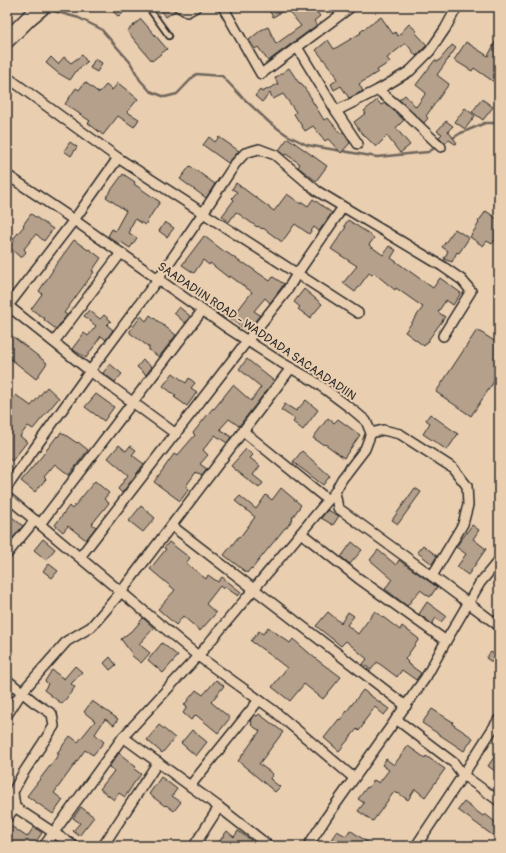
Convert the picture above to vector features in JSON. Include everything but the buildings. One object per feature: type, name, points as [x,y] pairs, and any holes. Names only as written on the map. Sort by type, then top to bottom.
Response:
[{"type":"highway","points":[[7,40],[42,7]]},
{"type":"street","points":[[179,7],[187,12],[196,7]]},
{"type":"street","points":[[223,7],[261,74],[351,7]]},
{"type":"street","points":[[336,111],[378,90],[410,71],[430,51],[445,29],[457,7]]},
{"type":"street","points":[[297,47],[358,144]]},
{"type":"street","points":[[7,77],[118,158],[358,313]]},
{"type":"street","points":[[378,90],[400,108],[441,148]]},
{"type":"street","points":[[7,487],[158,279],[235,164],[245,153],[259,149],[275,155],[317,191],[442,266],[462,280],[471,291],[443,336]]},
{"type":"street","points":[[118,158],[74,220],[7,306],[90,371],[176,434]]},
{"type":"street","name":"SAADADIIN ROAD - WADDADA SACAADADIIN","points":[[7,175],[74,220],[229,330],[314,381],[353,410],[366,422],[370,433]]},
{"type":"street","points":[[80,558],[286,292],[343,206]]},
{"type":"street","points":[[54,342],[121,253]]},
{"type":"street","points":[[7,554],[38,522],[133,402],[202,311]]},
{"type":"street","points":[[7,715],[22,692],[67,641],[91,627],[121,592],[291,368]]},
{"type":"street","points":[[44,846],[123,737],[198,656],[335,492],[342,478],[365,449],[370,433],[383,430],[400,434],[453,468],[467,486],[468,504],[463,524],[432,576]]},
{"type":"street","points":[[243,431],[328,500]]},
{"type":"street","points":[[335,492],[338,508],[499,626]]},
{"type":"street","points":[[7,498],[38,522],[198,656],[273,710],[354,778]]},
{"type":"street","points":[[172,526],[406,706]]},
{"type":"street","points":[[301,533],[358,578],[446,641]]},
{"type":"street","points":[[308,846],[326,818],[426,677],[480,583],[499,560]]},
{"type":"street","points":[[7,680],[34,702],[52,714],[54,726],[22,775],[13,792],[7,818]]},
{"type":"street","points":[[190,786],[259,700]]},
{"type":"street","points":[[396,719],[454,763],[463,775],[499,801]]},
{"type":"street","points":[[416,846],[499,719]]},
{"type":"street","points":[[123,737],[269,846]]},
{"type":"street","points":[[103,846],[158,762]]},
{"type":"street","points":[[11,804],[74,846]]},
{"type":"street","points":[[194,846],[219,808]]},
{"type":"lane","points":[[148,7],[169,36]]},
{"type":"waterway","points":[[50,10],[79,18],[101,29],[130,62],[140,80],[150,91],[165,97],[177,94],[196,74],[222,76],[270,123],[287,135],[307,145],[377,157],[428,152],[447,141]]},
{"type":"waterway","points":[[451,139],[485,123],[499,123]]}]
